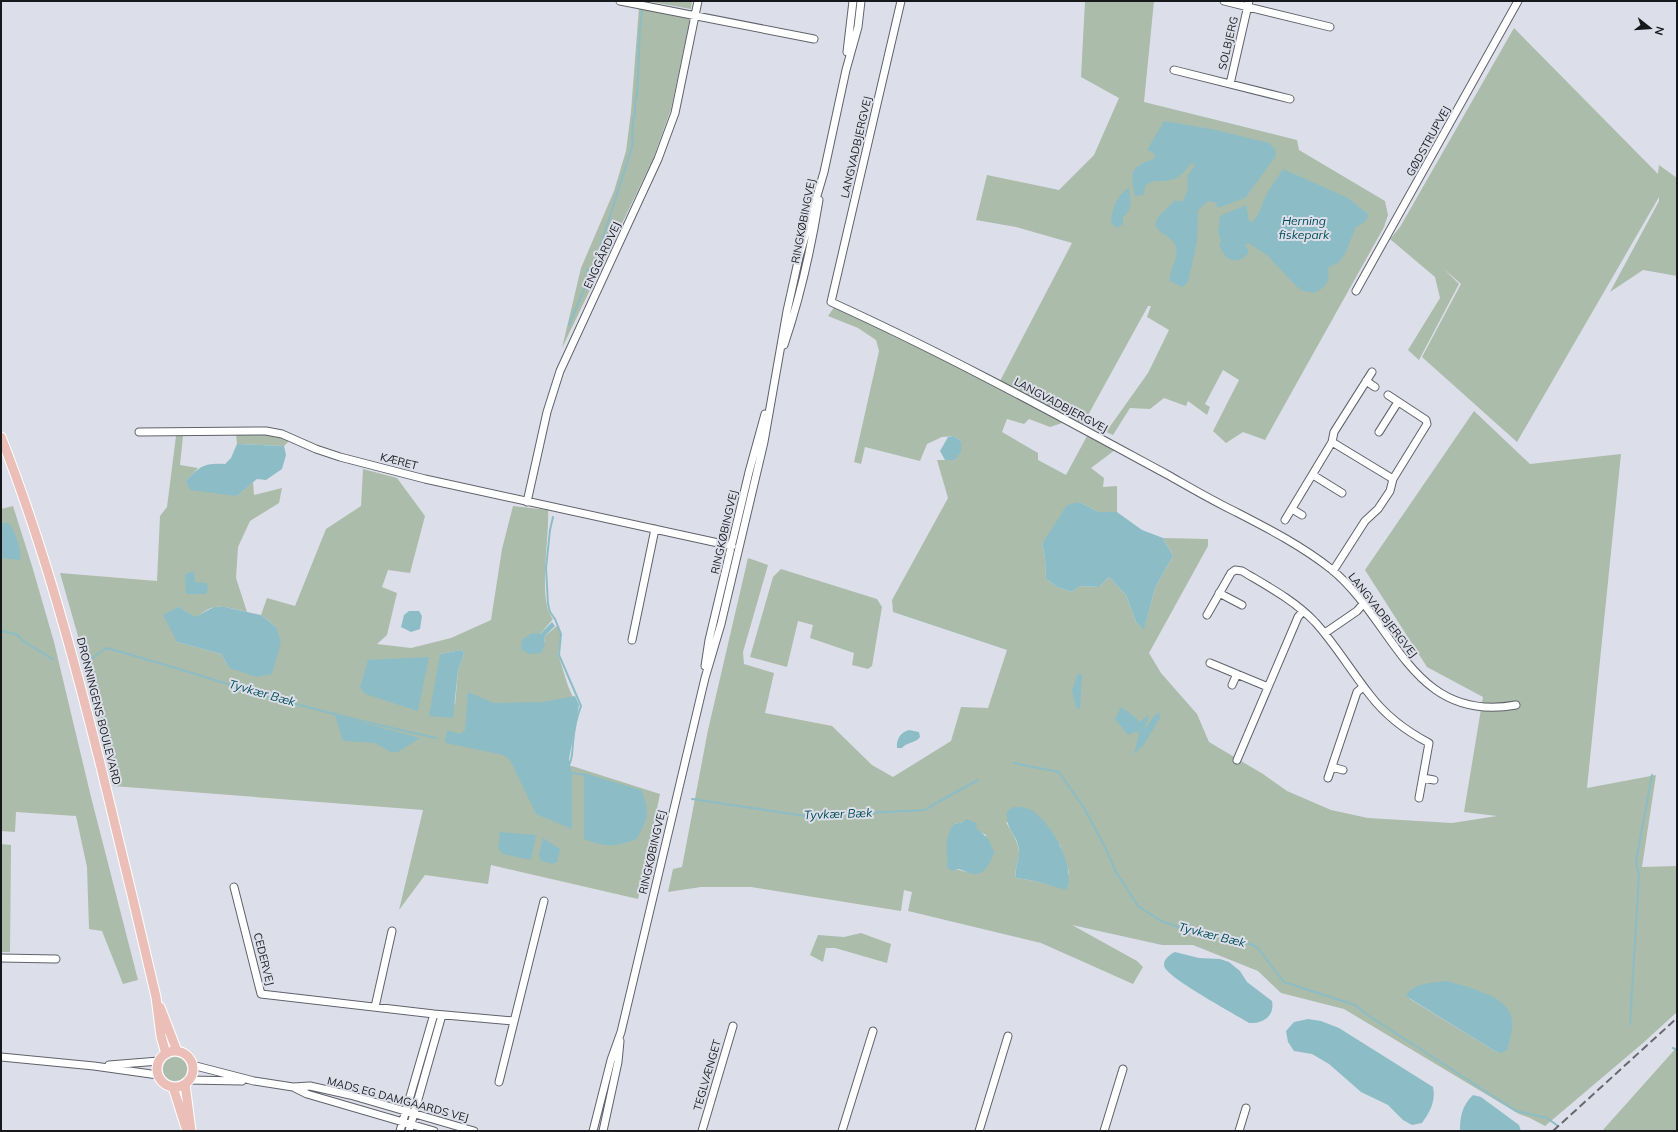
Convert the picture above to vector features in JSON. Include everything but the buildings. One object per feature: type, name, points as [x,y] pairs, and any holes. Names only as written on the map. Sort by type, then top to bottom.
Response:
[{"type":"main road","name":"DRONNINGENS BOULEVARD","points":[[1,437],[31,517],[74,661],[156,997],[161,1036],[166,1054]]},
{"type":"main road","name":"DRONNINGENS BOULEVARD","points":[[156,997],[177,1052]]},
{"type":"main road","points":[[187,1131],[173,1087],[161,1081],[158,1075],[157,1068],[159,1061],[166,1054],[177,1052],[184,1054],[192,1065],[192,1073],[187,1082],[191,1131]]},
{"type":"main road","points":[[173,1087],[187,1082]]},
{"type":"street","points":[[620,1],[814,39]]},
{"type":"street","name":"ENGGÅRDVEJ","points":[[527,502],[547,412],[560,371],[658,159],[675,112],[698,1]]},
{"type":"street","name":"RINGKØBINGVEJ","points":[[846,70],[853,1]]},
{"type":"street","name":"RINGKØBINGVEJ","points":[[593,1131],[611,1060],[621,1032],[705,678],[719,630],[761,455],[787,311],[799,257],[824,172],[862,1]]},
{"type":"street","points":[[859,18],[865,1]]},
{"type":"street","name":"LANGVADBJERGVEJ","points":[[901,1],[831,302],[892,330],[1083,429],[1296,544],[1333,571],[1363,604],[1412,670],[1426,683],[1448,698],[1475,706],[1498,708],[1516,705]]},
{"type":"street","name":"SOLBJERG","points":[[1224,1],[1249,4],[1330,27]]},
{"type":"street","name":"GØDSTRUPVEJ","points":[[1356,291],[1518,1]]},
{"type":"street","name":"SOLBJERG","points":[[1230,84],[1249,4]]},
{"type":"street","name":"SOLBJERG","points":[[1174,70],[1290,98]]},
{"type":"street","points":[[1285,520],[1332,442],[1334,432],[1372,372]]},
{"type":"street","points":[[1366,381],[1375,387]]},
{"type":"street","name":"RINGKØBINGVEJ","points":[[705,678],[709,640],[759,431],[772,392]]},
{"type":"street","points":[[1333,571],[1365,521],[1378,509],[1390,491],[1393,479],[1427,424],[1426,420],[1388,396]]},
{"type":"street","points":[[1379,432],[1398,402]]},
{"type":"street","name":"KÆRET","points":[[139,432],[266,431],[282,434],[316,449],[340,457],[425,479],[732,546]]},
{"type":"street","points":[[1332,442],[1393,479]]},
{"type":"street","points":[[1313,475],[1342,493]]},
{"type":"street","points":[[1292,509],[1302,515]]},
{"type":"street","points":[[632,640],[655,529]]},
{"type":"street","points":[[1207,615],[1231,572],[1235,570],[1242,571],[1285,597],[1303,611],[1325,633],[1363,687],[1388,716],[1412,734],[1429,743],[1419,798]]},
{"type":"street","points":[[1219,593],[1242,605]]},
{"type":"street","points":[[1325,633],[1363,604]]},
{"type":"street","points":[[1237,760],[1298,617],[1303,611]]},
{"type":"street","points":[[1210,663],[1268,687]]},
{"type":"street","points":[[1232,685],[1236,674]]},
{"type":"street","points":[[1328,778],[1357,692],[1363,687]]},
{"type":"street","points":[[1332,767],[1342,770]]},
{"type":"street","points":[[1423,778],[1434,780]]},
{"type":"street","name":"CEDERVEJ","points":[[234,887],[261,994],[434,1014],[514,1021]]},
{"type":"street","points":[[498,1082],[544,901]]},
{"type":"street","points":[[375,1007],[392,931]]},
{"type":"street","points":[[1,958],[56,959]]},
{"type":"street","points":[[400,1131],[434,1014]]},
{"type":"street","points":[[410,1128],[442,1014]]},
{"type":"street","name":"TEGLVÆNGET","points":[[702,1131],[733,1026]]},
{"type":"street","points":[[842,1131],[873,1031]]},
{"type":"street","name":"RINGKØBINGVEJ","points":[[603,1131],[618,1062],[621,1032]]},
{"type":"street","points":[[979,1131],[1008,1036]]},
{"type":"street","points":[[1,1057],[94,1066],[158,1075]]},
{"type":"street","points":[[94,1066],[159,1061]]},
{"type":"street","name":"MADS EG DAMGAARDS VEJ","points":[[192,1065],[254,1081],[293,1087],[316,1087],[350,1095],[474,1131]]},
{"type":"street","points":[[1104,1131],[1123,1069]]},
{"type":"street","name":"MADS EG DAMGAARDS VEJ","points":[[187,1082],[254,1081]]},
{"type":"street","name":"MADS EG DAMGAARDS VEJ","points":[[293,1087],[307,1094],[403,1122],[410,1128],[434,1131]]},
{"type":"street","points":[[1239,1131],[1246,1108]]},
{"type":"green space","points":[[646,1],[692,1],[691,9]]},
{"type":"green space","points":[[1085,1],[1154,1],[1144,102],[1297,140],[1299,150],[1385,201],[1388,215],[1384,227],[1265,440],[1243,432],[1226,443],[1213,431],[1239,380],[1223,370],[1205,404],[1210,407],[1207,415],[1188,401],[1186,406],[1164,398],[1150,409],[1130,408],[1113,435],[1106,432],[1148,373],[1169,330],[1147,317],[1151,306],[1148,306],[1082,426],[1000,381],[1072,243],[1016,227],[976,220],[987,175],[1059,190],[1094,155],[1119,98],[1081,77]]},
{"type":"green space","points":[[639,7],[690,18],[671,109],[653,159],[562,348],[581,268],[614,191],[626,151],[631,112]]},
{"type":"green space","points":[[1514,28],[1658,174],[1659,165],[1677,178],[1677,276],[1643,270],[1610,292],[1659,201],[1659,197],[1517,442],[1422,357],[1461,284],[1443,268],[1459,284],[1419,360],[1408,350],[1440,298],[1435,277],[1390,239],[1400,227]]},
{"type":"green space","points":[[835,306],[889,331],[893,336],[948,362],[1065,422],[1050,427],[1029,419],[1024,424],[1007,419],[1002,432],[1038,453],[1038,460],[1066,475],[1087,436],[1115,450],[1091,468],[1104,478],[1103,487],[1117,486],[1117,512],[1099,512],[1079,502],[1042,544],[1045,558],[1046,579],[1057,587],[1072,592],[1079,586],[1099,587],[1109,577],[1126,595],[1136,622],[1144,629],[1155,588],[1173,556],[1163,538],[1208,539],[1208,546],[1149,653],[1161,673],[1197,714],[1209,742],[1263,774],[1287,791],[1331,810],[1368,818],[1452,823],[1497,816],[1464,812],[1483,697],[1427,667],[1365,570],[1474,411],[1530,464],[1621,454],[1587,788],[1656,775],[1642,867],[1677,866],[1677,1012],[1643,1043],[1545,1126],[1519,1114],[1344,1009],[1281,993],[1258,971],[1193,945],[1162,945],[1072,925],[1137,961],[1143,967],[1133,984],[1041,943],[908,911],[912,892],[904,890],[901,911],[751,887],[701,887],[668,892],[673,869],[682,867],[708,730],[748,558],[768,565],[743,652],[744,664],[774,673],[765,713],[832,726],[872,765],[893,777],[951,741],[961,707],[988,708],[1007,650],[893,612],[892,600],[948,498],[937,460],[955,460],[961,441],[954,436],[942,437],[927,444],[920,461],[865,447],[861,464],[854,462],[879,351],[876,340],[858,328],[828,316]],"holes":[[[963,822],[986,835],[980,873],[947,867],[954,824]],[[1006,822],[1060,845],[1069,872],[1066,889],[1016,878],[1015,872],[1019,851],[1013,834]],[[1407,995],[1500,1053],[1493,1050],[1410,999]]]},
{"type":"green space","points":[[236,434],[270,435],[289,441],[284,446],[237,444]]},
{"type":"green space","points":[[176,436],[183,436],[180,465],[198,468],[186,481],[237,496],[253,482],[254,495],[282,488],[279,503],[250,521],[238,547],[236,578],[247,612],[224,607],[210,609],[199,616],[189,626],[177,642],[221,654],[229,668],[276,627],[261,615],[267,598],[295,606],[326,529],[361,506],[363,469],[397,478],[425,516],[410,573],[388,570],[382,587],[397,593],[387,635],[377,644],[411,648],[451,638],[491,620],[502,549],[513,506],[548,510],[545,583],[548,610],[553,619],[540,634],[545,644],[544,637],[558,625],[561,637],[558,654],[568,686],[576,704],[565,767],[572,766],[660,794],[638,899],[491,865],[488,884],[425,875],[399,910],[423,810],[113,786],[83,652],[60,573],[157,581],[160,516],[167,507]],"holes":[[[461,650],[464,654],[458,671],[455,705],[440,654]]]},
{"type":"green space","points":[[13,506],[54,642],[91,797],[138,980],[123,984],[102,931],[89,929],[87,867],[76,816],[16,812],[15,832],[1,831],[1,509]]},
{"type":"green space","points":[[781,569],[877,599],[882,607],[872,666],[868,669],[852,665],[854,653],[810,638],[813,625],[798,621],[787,667],[750,657],[773,577]]},
{"type":"green space","points":[[1,844],[11,845],[10,952],[1,952]]},
{"type":"green space","points":[[861,933],[891,944],[887,963],[835,948],[826,948],[823,962],[810,955],[818,935],[844,937]]},
{"type":"green space","points":[[1677,1047],[1677,1131],[1602,1131]]},
{"type":"green space","points":[[175,1057],[180,1058],[186,1064],[186,1074],[180,1080],[175,1081],[170,1080],[164,1074],[163,1069],[164,1064],[170,1058]]},
{"type":"water","points":[[1164,121],[1216,130],[1269,143],[1275,149],[1276,156],[1245,198],[1218,208],[1216,203],[1208,201],[1198,210],[1197,242],[1188,282],[1182,287],[1170,281],[1177,251],[1176,247],[1171,239],[1156,227],[1155,223],[1174,201],[1183,201],[1188,190],[1187,176],[1195,165],[1192,163],[1176,178],[1166,181],[1155,181],[1146,185],[1143,195],[1135,196],[1132,180],[1132,175],[1137,167],[1155,158],[1154,153],[1147,150]]},
{"type":"water","name":"Herning fiskepark","points":[[1283,169],[1348,198],[1369,215],[1365,222],[1356,227],[1345,254],[1339,262],[1328,268],[1328,280],[1326,284],[1322,289],[1314,293],[1298,288],[1267,255],[1248,243],[1245,245],[1248,249],[1248,254],[1235,261],[1231,260],[1225,255],[1219,245],[1221,241],[1218,232],[1220,217],[1246,205],[1249,221],[1252,222],[1259,212],[1267,193]]},
{"type":"water","points":[[1129,187],[1130,207],[1123,217],[1123,224],[1117,228],[1111,223],[1114,207],[1118,198]]},
{"type":"water","points":[[954,436],[961,441],[961,452],[955,460],[945,460],[940,451],[948,437]]},
{"type":"water","points":[[237,444],[284,446],[286,455],[282,469],[266,480],[257,479],[237,496],[190,490],[186,481],[191,476],[203,466],[225,464],[231,458]]},
{"type":"water","points":[[1079,502],[1099,512],[1117,512],[1142,530],[1163,538],[1173,556],[1155,588],[1144,630],[1136,622],[1126,595],[1109,577],[1099,587],[1079,586],[1072,592],[1057,587],[1046,579],[1045,558],[1042,544],[1067,505]]},
{"type":"water","points":[[1,523],[8,523],[11,526],[19,546],[20,560],[1,558]]},
{"type":"water","points":[[194,571],[195,582],[207,583],[208,589],[206,594],[186,594],[185,574]]},
{"type":"water","points":[[178,607],[195,617],[214,607],[225,607],[261,615],[276,627],[281,642],[272,674],[257,677],[229,668],[221,654],[177,642],[163,615]]},
{"type":"water","points":[[409,611],[419,611],[422,616],[420,629],[411,632],[401,627],[404,615]]},
{"type":"water","points":[[552,622],[555,626],[544,637],[545,644],[541,653],[529,654],[521,649],[522,640],[532,633],[540,634]]},
{"type":"water","points":[[461,650],[464,654],[458,671],[453,717],[429,716],[440,654]]},
{"type":"water","points":[[429,657],[418,711],[365,694],[360,687],[368,660]]},
{"type":"water","points":[[1080,673],[1082,676],[1080,709],[1076,708],[1072,690],[1077,675]]},
{"type":"water","points":[[468,692],[494,703],[543,702],[575,696],[579,705],[569,759],[572,774],[572,829],[536,814],[510,760],[503,755],[446,743],[447,730],[460,734],[465,730]]},
{"type":"water","points":[[1121,707],[1135,717],[1139,722],[1149,715],[1144,730],[1159,712],[1160,718],[1143,746],[1134,754],[1139,734],[1137,731],[1128,735],[1115,719]]},
{"type":"water","points":[[335,715],[420,738],[398,752],[391,752],[375,743],[345,741],[342,739]]},
{"type":"water","points":[[909,730],[919,732],[920,737],[902,748],[897,748],[897,742],[900,736]]},
{"type":"water","points":[[584,773],[641,790],[647,809],[644,826],[637,839],[622,844],[605,845],[584,839]]},
{"type":"water","points":[[1014,807],[1027,808],[1037,814],[1053,833],[1060,845],[1068,870],[1069,881],[1066,890],[1035,881],[1016,878],[1019,850],[1018,844],[1009,828],[1007,818],[1007,811]]},
{"type":"water","points":[[967,819],[976,823],[977,829],[988,840],[994,853],[987,867],[977,874],[958,869],[952,871],[947,867],[948,834],[954,824],[963,822]]},
{"type":"water","points":[[500,832],[536,835],[531,860],[503,854],[498,848]]},
{"type":"water","points":[[543,838],[560,849],[557,862],[552,864],[540,860],[539,855]]},
{"type":"water","points":[[1175,952],[1199,958],[1220,959],[1229,962],[1240,971],[1247,982],[1272,1001],[1272,1011],[1270,1015],[1259,1022],[1249,1023],[1179,981],[1170,974],[1164,965],[1165,960]]},
{"type":"water","points":[[1447,981],[1494,997],[1508,1009],[1512,1020],[1512,1028],[1507,1050],[1500,1053],[1493,1050],[1406,995],[1420,985]]},
{"type":"water","points":[[1308,1019],[1321,1021],[1339,1028],[1433,1087],[1434,1097],[1432,1106],[1422,1123],[1412,1125],[1403,1120],[1388,1105],[1361,1092],[1329,1064],[1312,1054],[1294,1051],[1288,1042],[1286,1031],[1294,1022]]},
{"type":"water","points":[[1473,1095],[1481,1097],[1519,1125],[1521,1131],[1460,1131],[1462,1112],[1466,1103]]},
{"type":"waterway","points":[[569,325],[588,280],[587,270],[594,266],[633,144],[633,120],[637,95],[642,9]]},
{"type":"waterway","points":[[553,517],[550,530],[546,568],[548,604],[550,612],[555,619],[561,634],[559,655],[581,706],[573,738],[572,757],[569,765]]},
{"type":"waterway","name":"Tyvkær Bæk","points":[[1,631],[16,634],[22,640],[54,660]]},
{"type":"waterway","name":"Tyvkær Bæk","points":[[91,659],[106,648],[261,694],[370,723],[436,738]]},
{"type":"waterway","name":"Tyvkær Bæk","points":[[1014,763],[1059,772],[1084,808],[1105,847],[1116,872],[1138,906],[1161,921],[1187,930],[1242,941],[1257,947],[1284,982],[1355,1005],[1369,1016],[1516,1111],[1547,1118],[1558,1126]]},
{"type":"waterway","name":"Tyvkær Bæk","points":[[571,773],[586,775]]},
{"type":"waterway","points":[[1630,1024],[1639,876],[1636,861],[1652,775]]},
{"type":"waterway","name":"Tyvkær Bæk","points":[[692,799],[805,816],[925,810],[978,780]]},
{"type":"waterway","points":[[1673,1048],[1677,1050]]},
{"type":"railway","points":[[1553,1131],[1677,1018]]}]
